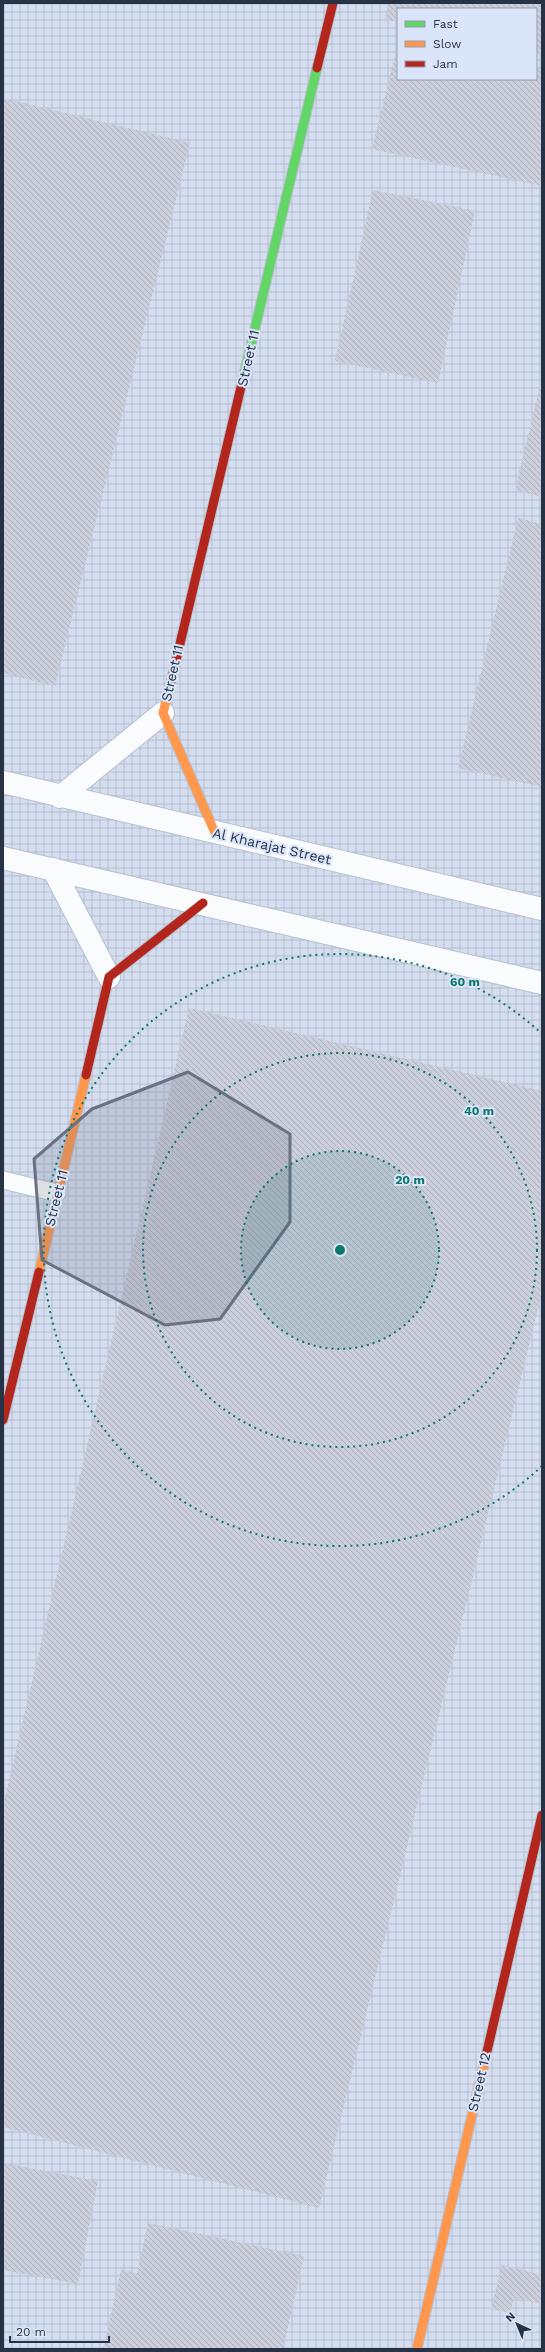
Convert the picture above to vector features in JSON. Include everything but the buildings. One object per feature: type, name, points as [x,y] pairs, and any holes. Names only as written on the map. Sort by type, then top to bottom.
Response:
[{"type":"street","name":"Street 11","points":[[215,833],[163,713],[333,3]]},
{"type":"street","name":"Street 11","points":[[60,797],[163,713]]},
{"type":"street","name":"Al Kharajat Street","points":[[3,782],[60,797],[542,909]]},
{"type":"street","points":[[3,858],[203,903],[542,983]]},
{"type":"street","points":[[53,869],[109,977],[203,903]]},
{"type":"street","name":"Street 11","points":[[3,1420],[109,977]]},
{"type":"street","name":"Street 12","points":[[417,2349],[542,1815]]},
{"type":"lane","points":[[3,1180],[57,1193]]},
{"type":"highlighted area","points":[[188,1072],[290,1134],[290,1222],[220,1319],[165,1325],[42,1260],[34,1159],[92,1109]]},
{"type":"shaded area","points":[[3,3],[542,3],[542,2349],[3,2349]]},
{"type":"traffic: fast","points":[[241,387],[317,68]]},
{"type":"traffic: slow","points":[[169,690],[163,713],[215,833]]},
{"type":"traffic: slow","points":[[39,1272],[86,1075]]},
{"type":"traffic: slow","points":[[417,2349],[485,2060]]},
{"type":"traffic: jam","points":[[317,68],[333,3]]},
{"type":"traffic: jam","points":[[169,690],[241,387]]},
{"type":"traffic: jam","points":[[86,1075],[109,977],[203,903]]},
{"type":"traffic: jam","points":[[3,1420],[39,1272]]},
{"type":"traffic: jam","points":[[485,2060],[542,1815]]}]
